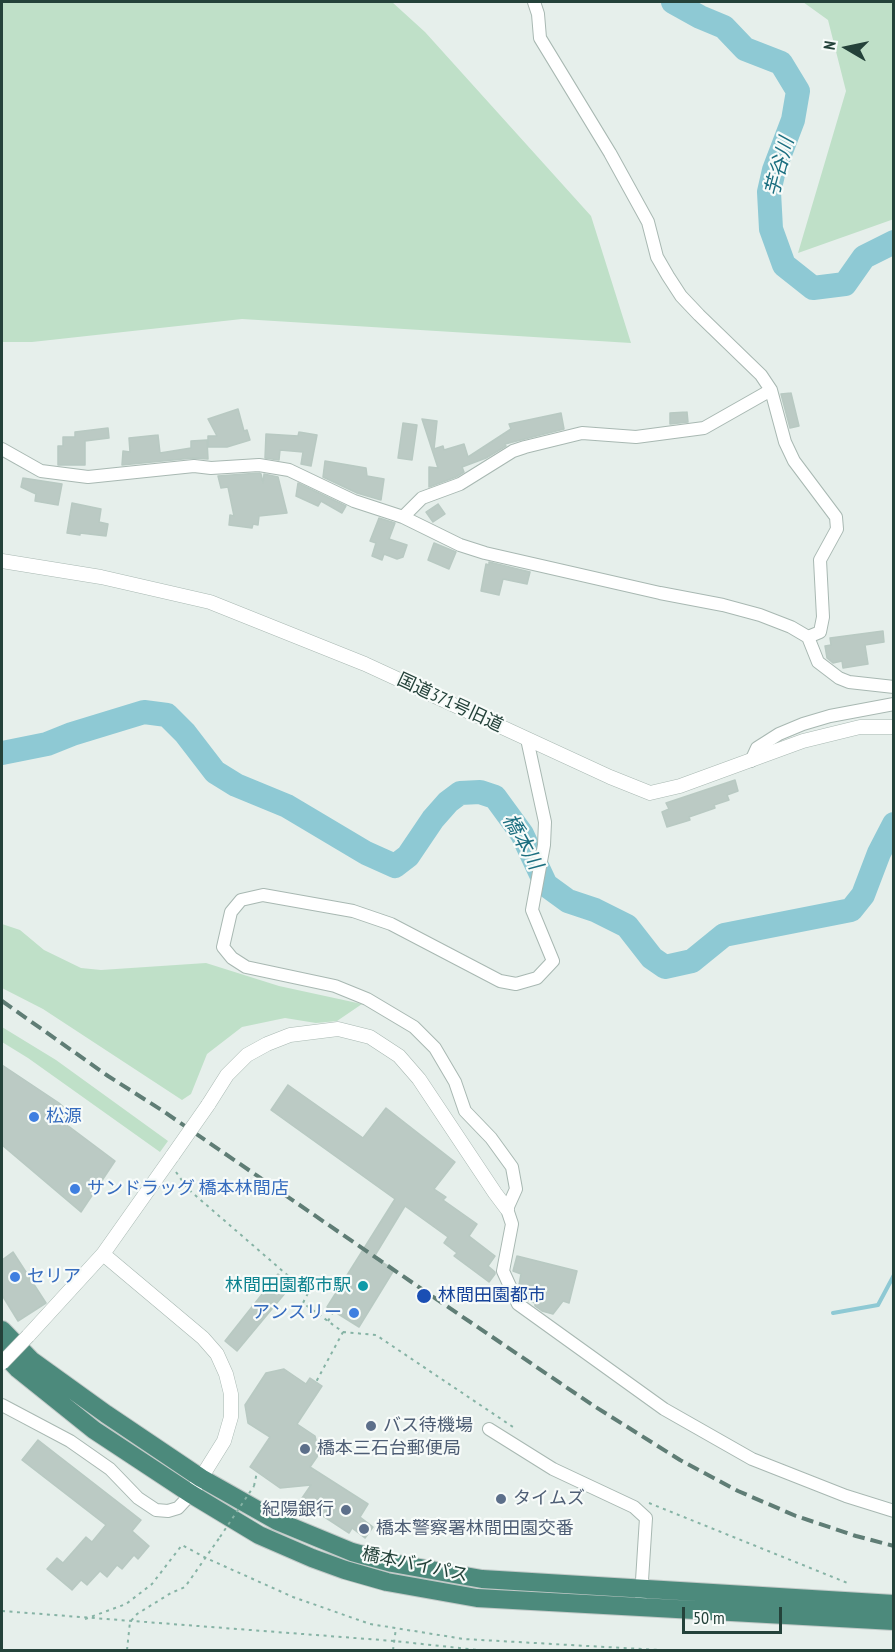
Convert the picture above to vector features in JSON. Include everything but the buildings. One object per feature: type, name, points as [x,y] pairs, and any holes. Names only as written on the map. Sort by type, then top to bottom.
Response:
[{"type":"highway","name":"橋本バイパス","points":[[2,1330],[31,1360],[201,1478],[277,1521],[352,1552],[392,1563],[482,1579],[641,1598],[894,1621]]},
{"type":"highway","name":"橋本バイパス","points":[[2,1352],[18,1369],[94,1430],[191,1494],[269,1539],[312,1558],[387,1582],[477,1598],[641,1598],[894,1604]]},
{"type":"street","points":[[534,2],[538,14],[540,38],[610,153],[648,222],[657,257],[668,276],[681,296],[761,375],[771,390],[785,442],[794,461],[836,517],[837,529],[820,560],[823,617],[820,632],[808,637]]},
{"type":"street","points":[[403,517],[422,498],[460,484],[513,451],[582,433],[636,437],[704,428],[771,390]]},
{"type":"street","points":[[2,449],[42,471],[88,477],[194,466],[211,468],[259,465],[290,471],[354,501],[403,517],[460,545],[484,553],[660,593],[738,608],[791,627],[808,637],[818,662],[830,673],[849,682],[894,687]]},
{"type":"street","name":"国道371号旧道","points":[[2,561],[101,577],[210,602],[365,664],[527,740],[650,793],[680,786],[803,741],[860,727],[894,727]]},
{"type":"street","points":[[751,760],[757,748],[779,734],[803,724],[840,714],[894,704]]},
{"type":"street","points":[[507,1209],[516,1189],[512,1167],[491,1138],[465,1111],[455,1082],[435,1048],[414,1027],[377,1005],[335,986],[246,967],[232,958],[224,947],[231,912],[241,900],[263,895],[353,911],[391,924],[500,981],[516,984],[537,978],[553,961],[532,910],[544,845],[545,822],[527,740]]},
{"type":"street","points":[[2,1363],[103,1254],[227,1075],[247,1055],[290,1035],[338,1029],[370,1037],[399,1056],[419,1079],[507,1209],[512,1224],[503,1271],[518,1304],[664,1409],[752,1459],[846,1496],[894,1511]]},
{"type":"street","points":[[2,1405],[70,1441],[110,1469],[138,1498],[156,1510],[168,1511],[178,1508],[191,1494],[224,1441],[231,1417],[231,1394],[226,1374],[217,1354],[203,1338],[103,1254]]},
{"type":"street","points":[[489,1429],[553,1468],[634,1507],[646,1518],[641,1598]]},
{"type":"path","points":[[170,1158],[188,1189],[308,1293],[303,1303],[343,1332],[376,1335],[519,1431]]},
{"type":"path","points":[[328,1321],[334,1311]]},
{"type":"path","points":[[316,1382],[343,1332]]},
{"type":"path","points":[[127,1650],[130,1622],[150,1605],[185,1587],[207,1558],[254,1486],[257,1472]]},
{"type":"path","points":[[645,1501],[853,1586]]},
{"type":"path","points":[[85,1619],[126,1604],[152,1584],[182,1545],[293,1597],[370,1624],[464,1639],[659,1650]]},
{"type":"path","points":[[2,1611],[394,1641],[478,1650]]},
{"type":"path","points":[[393,1650],[396,1628]]},
{"type":"green space","points":[[2,2],[392,2],[425,32],[591,216],[631,343],[242,319],[32,342],[2,342]]},
{"type":"green space","points":[[803,2],[893,2],[894,219],[798,253],[846,91],[828,20]]},
{"type":"green space","points":[[2,924],[20,930],[44,950],[81,968],[101,970],[206,963],[279,986],[362,1004],[337,1021],[316,1023],[285,1018],[242,1027],[207,1054],[191,1094],[182,1100],[43,1009],[2,988]]},
{"type":"green space","points":[[2,1027],[56,1060],[168,1141],[160,1152],[2,1042]]},
{"type":"waterway","name":"芋谷川","points":[[673,2],[724,27],[745,49],[781,63],[798,91],[793,120],[774,170],[769,192],[771,229],[784,265],[813,288],[845,284],[864,257],[894,242]]},
{"type":"waterway","name":"橋本川","points":[[2,753],[47,744],[144,712],[167,715],[185,733],[215,772],[236,785],[287,806],[366,853],[395,866],[408,856],[433,819],[448,802],[460,793],[480,792],[495,797],[522,834],[546,885],[568,901],[595,910],[627,926],[652,958],[665,967],[692,961],[724,935],[851,910],[863,895],[879,853],[894,824]]},
{"type":"waterway","points":[[833,1313],[878,1305],[894,1275]]},
{"type":"railway","points":[[2,1001],[108,1076],[163,1111],[594,1406],[680,1460],[738,1491],[796,1516],[894,1546]]},
{"type":"place","name":"松源","points":[[34,1117]]},
{"type":"place","name":"サンドラッグ 橋本林間店","points":[[75,1189]]},
{"type":"place","name":"セリア","points":[[15,1277]]},
{"type":"place","name":"林間田園都市駅","points":[[363,1286]]},
{"type":"place","name":"林間田園都市","points":[[424,1296]]},
{"type":"place","name":"アンスリー","points":[[354,1313]]},
{"type":"place","name":"バス待機場","points":[[371,1426]]},
{"type":"place","name":"橋本三石台郵便局","points":[[305,1449]]},
{"type":"place","name":"タイムズ","points":[[501,1499]]},
{"type":"place","name":"紀陽銀行","points":[[346,1510]]},
{"type":"place","name":"橋本警察署林間田園交番","points":[[364,1529]]}]
